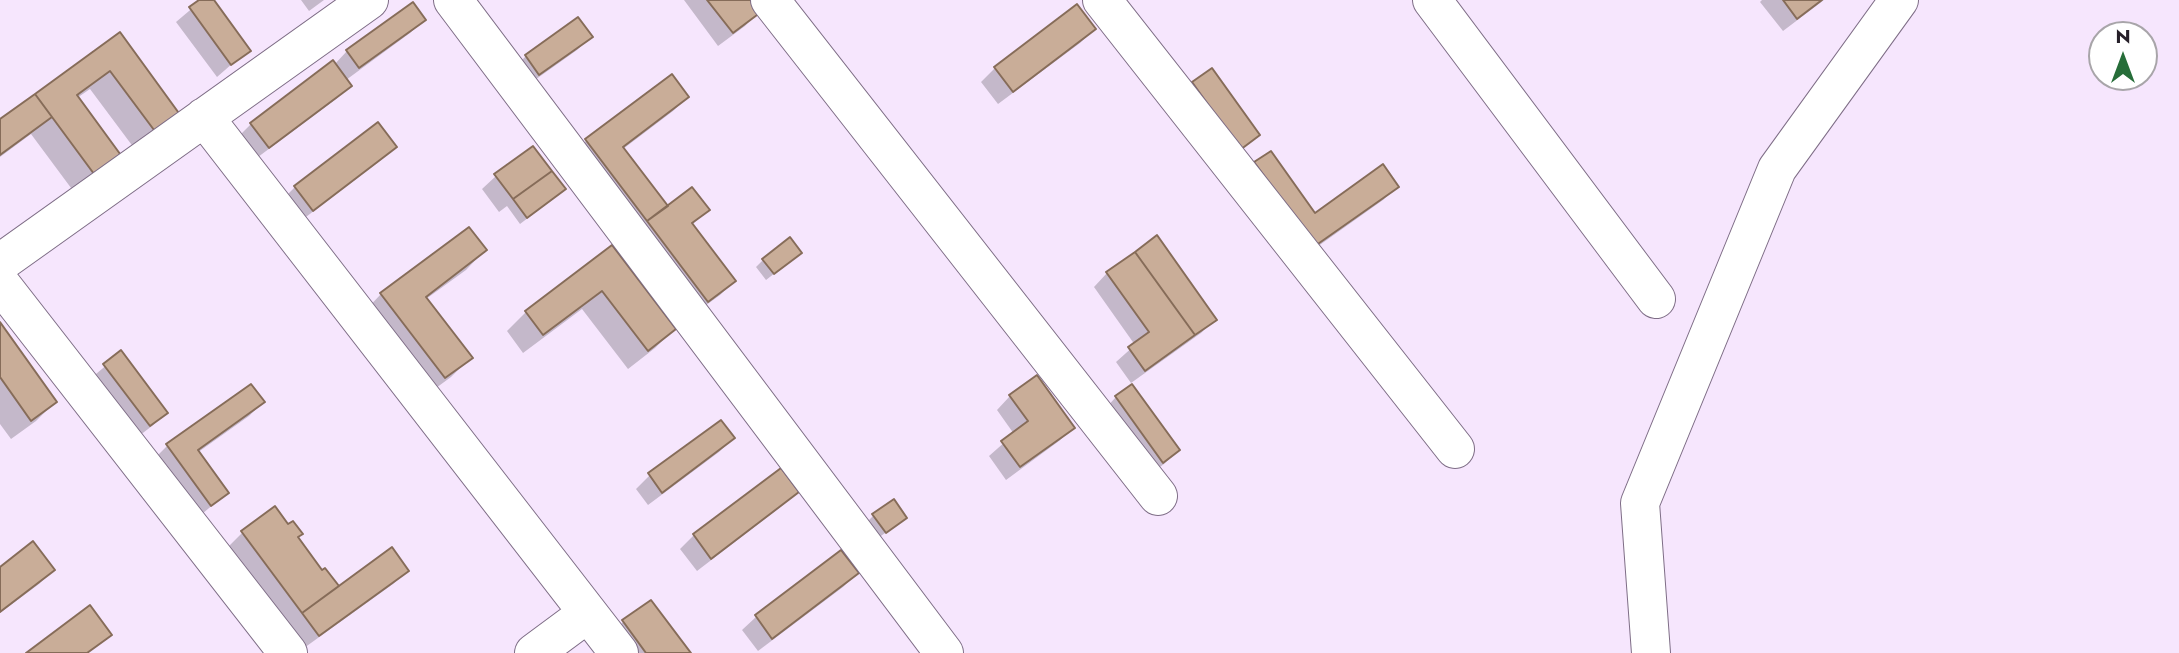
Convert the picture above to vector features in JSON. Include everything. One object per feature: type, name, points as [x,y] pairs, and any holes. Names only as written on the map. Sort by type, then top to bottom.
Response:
[{"type":"lane","points":[[0,263],[369,0]]},
{"type":"lane","points":[[453,0],[944,653]]},
{"type":"lane","points":[[770,0],[1158,496]]},
{"type":"lane","points":[[1102,0],[1455,449]]},
{"type":"lane","points":[[1432,0],[1656,299]]},
{"type":"lane","points":[[1651,653],[1640,503],[1777,169],[1899,0]]},
{"type":"lane","points":[[204,117],[619,653]]},
{"type":"lane","points":[[0,283],[288,653]]},
{"type":"lane","points":[[534,653],[588,613]]},
{"type":"building","points":[[199,0],[214,0],[251,51],[231,65],[189,7]]},
{"type":"building","points":[[707,0],[751,0],[761,12],[733,33]]},
{"type":"building","points":[[1783,0],[1822,0],[1797,19]]},
{"type":"building","points":[[413,2],[426,20],[359,68],[346,50]]},
{"type":"building","points":[[1077,4],[1096,29],[1013,92],[994,67]]},
{"type":"building","points":[[578,17],[593,37],[539,75],[525,55]]},
{"type":"building","points":[[120,32],[181,116],[157,134],[110,71],[77,95],[123,158],[97,178],[35,94]]},
{"type":"building","points":[[333,60],[352,86],[269,148],[250,123]]},
{"type":"building","points":[[1212,68],[1260,135],[1240,150],[1192,82]]},
{"type":"building","points":[[672,74],[689,97],[623,147],[668,206],[647,221],[585,139]]},
{"type":"building","points":[[35,94],[52,117],[0,155],[0,119]]},
{"type":"building","points":[[378,122],[397,147],[313,211],[294,186]]},
{"type":"building","points":[[533,146],[552,171],[513,199],[494,174]]},
{"type":"building","points":[[1271,151],[1315,213],[1383,164],[1399,187],[1315,246],[1254,162]]},
{"type":"building","points":[[552,171],[566,189],[527,218],[513,199]]},
{"type":"building","points":[[692,187],[710,210],[692,223],[736,281],[708,302],[647,221]]},
{"type":"building","points":[[469,227],[487,250],[426,297],[473,358],[445,378],[380,293]]},
{"type":"building","points":[[1157,235],[1217,320],[1195,335],[1135,252]]},
{"type":"building","points":[[790,237],[802,253],[774,274],[762,259]]},
{"type":"building","points":[[612,245],[676,329],[648,351],[602,291],[543,335],[525,311]]},
{"type":"building","points":[[1135,252],[1195,335],[1145,371],[1128,347],[1149,332],[1106,272]]},
{"type":"building","points":[[0,322],[57,402],[31,421],[0,377]]},
{"type":"building","points":[[121,350],[168,413],[150,426],[103,364]]},
{"type":"building","points":[[1037,375],[1075,428],[1020,467],[1001,441],[1028,421],[1009,395]]},
{"type":"building","points":[[251,384],[265,402],[198,450],[229,493],[211,506],[166,444]]},
{"type":"building","points":[[1132,384],[1180,450],[1163,463],[1115,396]]},
{"type":"building","points":[[721,420],[735,438],[662,493],[648,473]]},
{"type":"building","points":[[781,468],[799,492],[711,559],[693,534]]},
{"type":"building","points":[[894,499],[907,518],[886,533],[872,514]]},
{"type":"building","points":[[275,506],[288,524],[293,521],[303,534],[298,537],[322,570],[325,568],[339,586],[302,613],[241,531]]},
{"type":"building","points":[[33,541],[55,570],[0,612],[0,567]]},
{"type":"building","points":[[392,547],[409,571],[319,636],[302,613]]},
{"type":"building","points":[[841,550],[859,573],[772,639],[755,615]]},
{"type":"building","points":[[651,600],[691,653],[646,653],[622,620]]},
{"type":"building","points":[[90,605],[112,635],[87,653],[26,653]]}]
